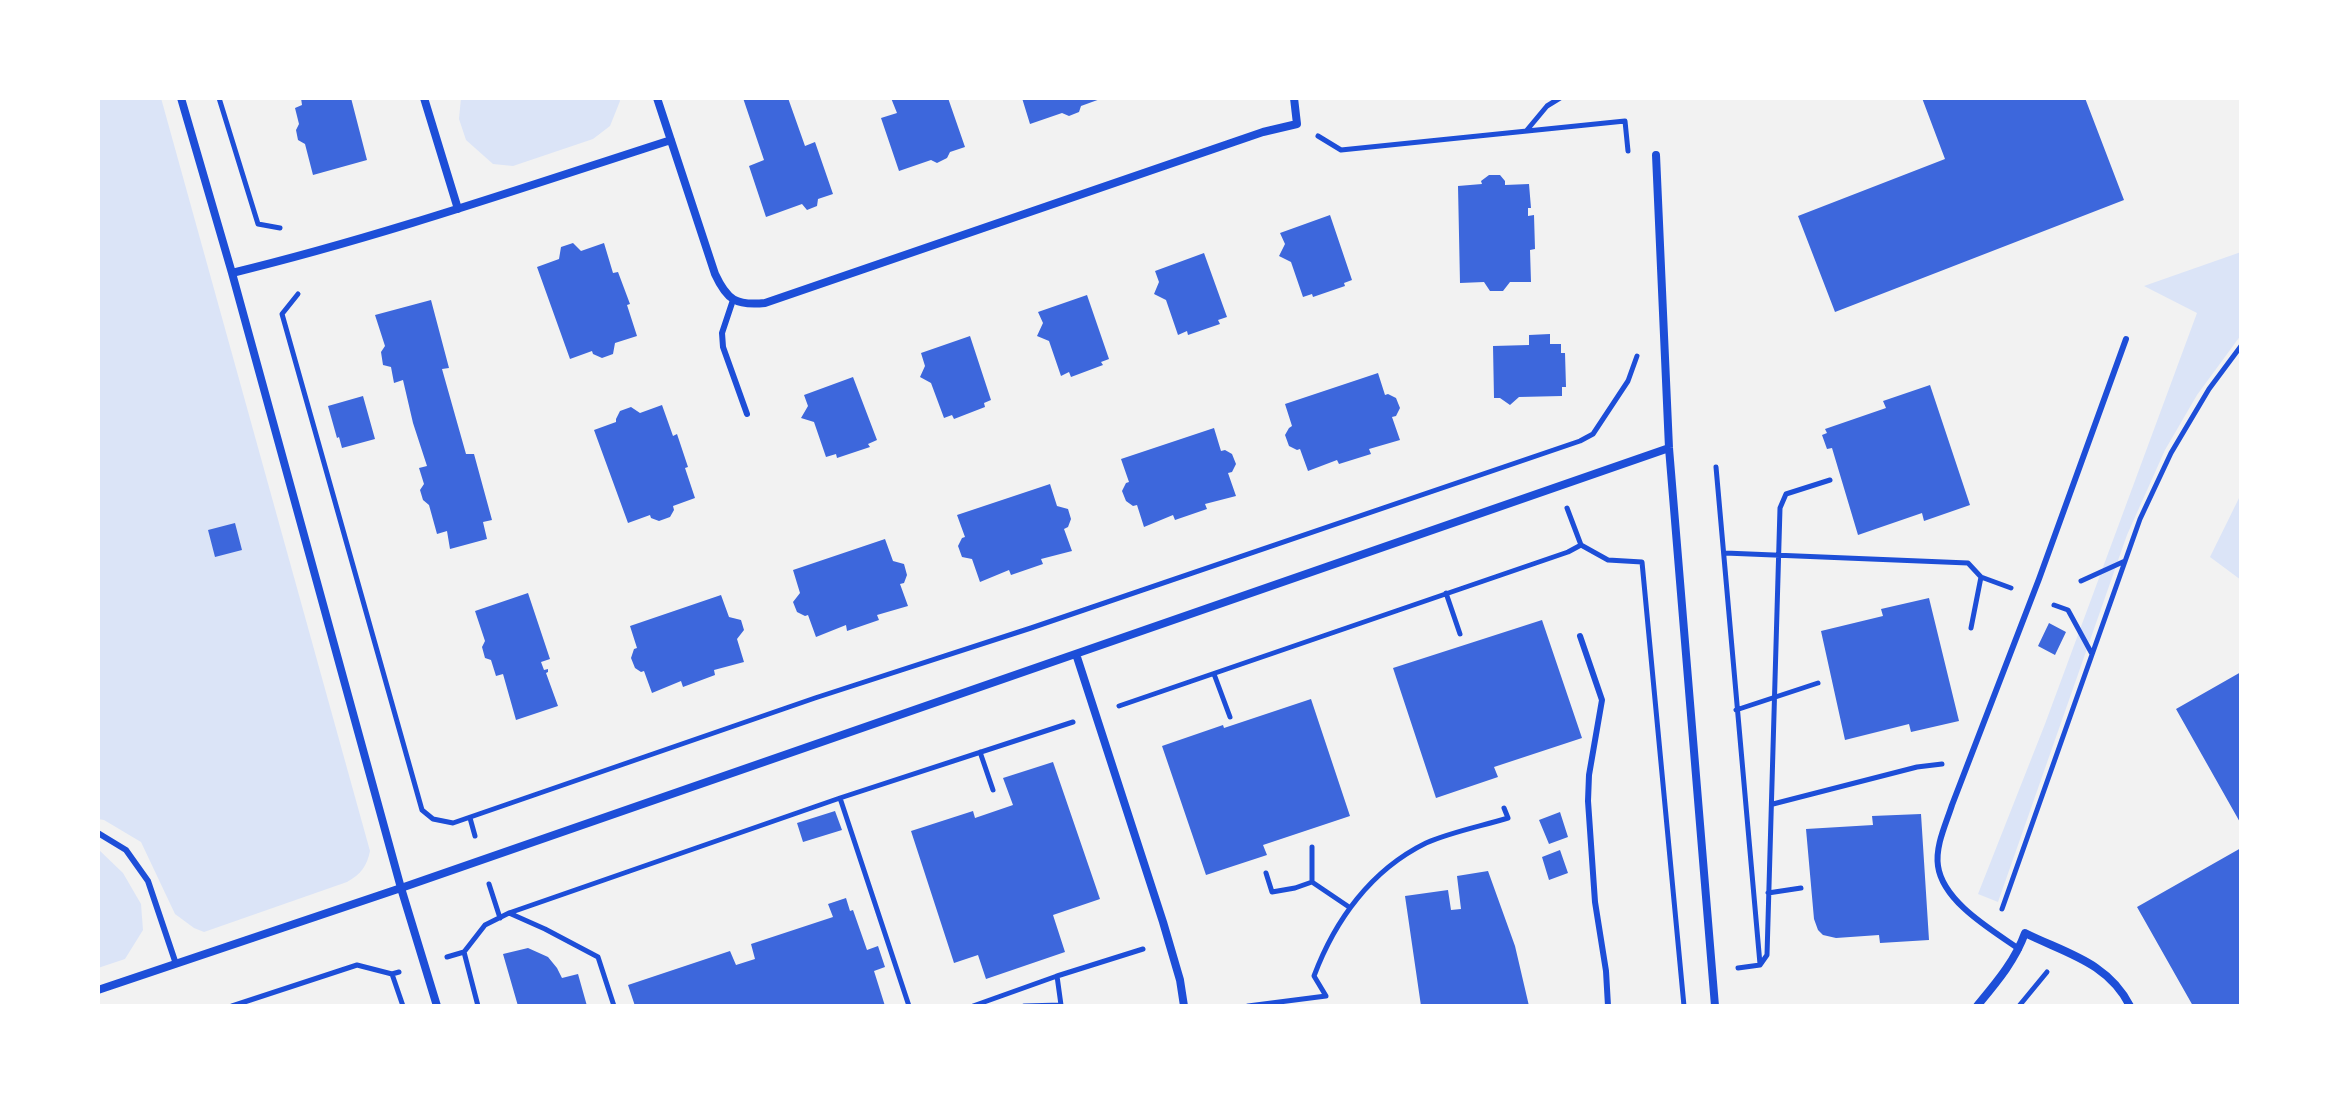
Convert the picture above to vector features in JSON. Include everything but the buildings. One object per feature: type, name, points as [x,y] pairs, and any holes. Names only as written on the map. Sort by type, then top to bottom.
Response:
[{"type":"street","points":[[181,98],[401,888],[437,1006]]},
{"type":"street","points":[[424,98],[458,209]]},
{"type":"street","points":[[657,98],[715,274],[722,289],[733,300],[745,305],[765,303],[1263,132],[1297,124],[1294,98]]},
{"type":"street","points":[[232,273],[287,260],[458,209],[671,140]]},
{"type":"street","points":[[1656,155],[1669,448],[1715,1006]]},
{"type":"street","points":[[98,990],[1669,448]]},
{"type":"street","points":[[1076,654],[1163,922],[1180,980],[1184,1006]]},
{"type":"street","points":[[1977,1006],[2000,978],[2019,949],[2025,933],[2079,957],[2108,975],[2130,1006]]},
{"type":"lane","points":[[733,300],[722,333],[723,347],[747,414]]},
{"type":"lane","points":[[2019,949],[1966,912],[1948,890],[1938,867],[1940,843],[2126,339]]},
{"type":"lane","points":[[1580,636],[1602,700],[1589,775],[1588,801],[1595,902],[1608,1006]]},
{"type":"lane","points":[[98,833],[126,850],[148,881],[176,964]]},
{"type":"path","points":[[219,98],[258,224],[280,228]]},
{"type":"path","points":[[1526,130],[1547,106],[1560,98]]},
{"type":"path","points":[[1341,150],[1625,121],[1629,157]]},
{"type":"path","points":[[298,294],[282,314],[422,810],[433,819],[453,823],[1580,441],[1593,434],[1628,381],[1639,350]]},
{"type":"path","points":[[2001,912],[2140,519],[2171,453],[2209,389],[2241,346]]},
{"type":"path","points":[[1716,467],[1760,965],[1767,955],[1780,508],[1786,494],[1830,480]]},
{"type":"path","points":[[1559,488],[1581,545],[1608,560],[1642,562],[1684,1006]]},
{"type":"path","points":[[478,1006],[464,952],[485,925],[509,913],[840,798],[1214,674],[1581,545]]},
{"type":"path","points":[[1725,553],[1968,563],[1981,577],[2002,585]]},
{"type":"path","points":[[2081,581],[2126,560]]},
{"type":"path","points":[[1971,628],[1981,577]]},
{"type":"path","points":[[1446,593],[1460,634]]},
{"type":"path","points":[[2068,610],[2093,655]]},
{"type":"path","points":[[1214,674],[1230,717]]},
{"type":"path","points":[[1736,710],[1818,683]]},
{"type":"path","points":[[980,752],[993,790]]},
{"type":"path","points":[[1773,804],[1917,767]]},
{"type":"path","points":[[840,798],[909,1006]]},
{"type":"path","points":[[1248,1006],[1326,996],[1314,976],[1321,958],[1349,907],[1373,879],[1396,860],[1428,842],[1508,818],[1504,808]]},
{"type":"path","points":[[1312,847],[1312,882]]},
{"type":"path","points":[[1266,873],[1272,892],[1312,882]]},
{"type":"path","points":[[486,877],[500,918]]},
{"type":"path","points":[[1312,882],[1349,907]]},
{"type":"path","points":[[1768,893],[1801,888]]},
{"type":"path","points":[[509,913],[598,957],[614,1006]]},
{"type":"path","points":[[973,1006],[1144,948]]},
{"type":"path","points":[[232,1006],[357,965],[392,974],[403,1006]]},
{"type":"path","points":[[2019,1006],[2051,967]]},
{"type":"path","points":[[1024,1006],[1061,1005],[1057,976]]},
{"type":"shaded area","points":[[98,98],[161,98],[370,851],[363,869],[347,882],[204,932],[175,914],[141,842],[98,819]]},
{"type":"shaded area","points":[[461,98],[619,98],[620,101],[610,126],[593,139],[513,166],[493,164],[466,140],[459,119]]},
{"type":"shaded area","points":[[2241,252],[2241,335],[2197,395],[2165,450],[2127,535],[1998,902],[1978,894],[2045,724],[2197,313],[2144,286]]},
{"type":"shaded area","points":[[2241,494],[2241,580],[2210,557]]},
{"type":"shaded area","points":[[98,849],[123,873],[141,904],[143,930],[125,959],[98,968]]}]
